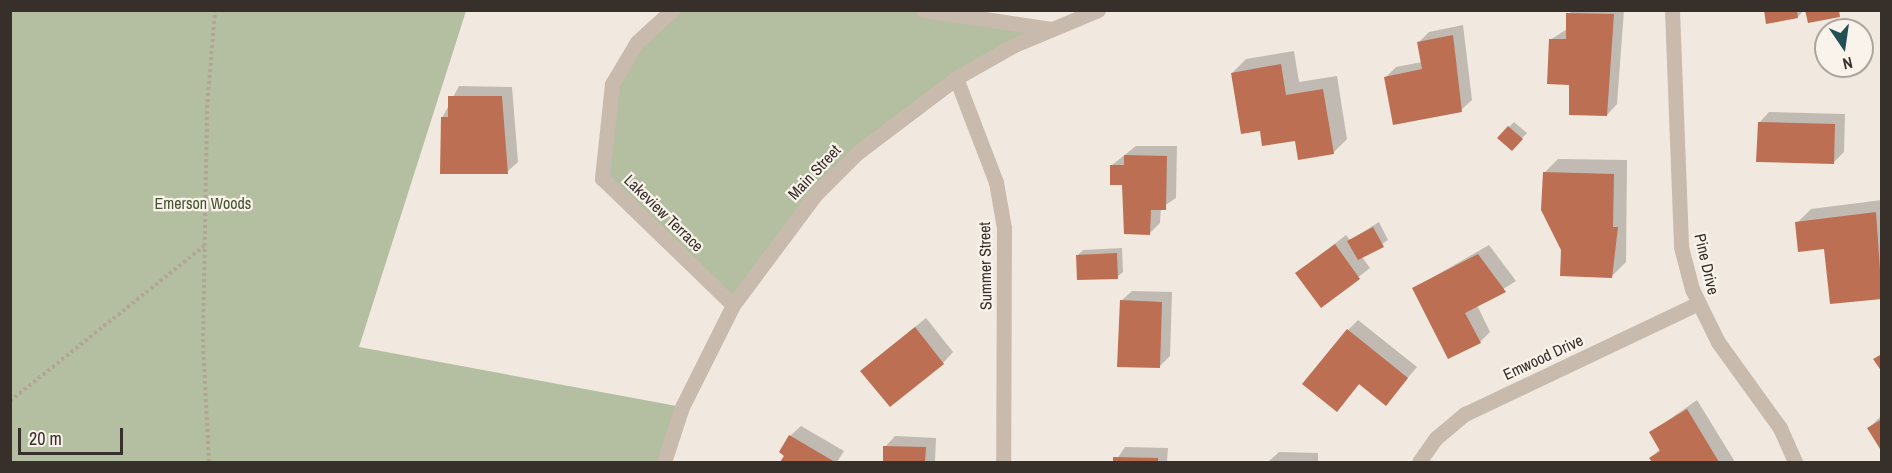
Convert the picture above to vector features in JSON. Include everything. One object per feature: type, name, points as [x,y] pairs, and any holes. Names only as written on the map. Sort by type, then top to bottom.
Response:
[{"type":"street","name":"Lakeview Terrace","points":[[672,10],[637,42],[612,84],[602,178],[733,305]]},
{"type":"street","points":[[922,10],[1051,28]]},
{"type":"street","name":"Main Street","points":[[664,462],[682,407],[733,305],[815,195],[876,137],[956,78],[1051,28],[1098,10]]},
{"type":"street","name":"Pine Drive","points":[[1672,10],[1681,247],[1697,304],[1780,428],[1795,462]]},
{"type":"street","name":"Summer Street","points":[[956,78],[996,182],[1004,228],[1003,462]]},
{"type":"street","name":"Emwood Drive","points":[[1419,462],[1436,438],[1465,414],[1697,304]]},
{"type":"path","points":[[209,462],[205,245],[215,10]]},
{"type":"path","points":[[10,401],[205,245]]},
{"type":"green space","points":[[923,10],[1051,29],[1014,45],[857,153],[733,305],[602,179],[612,84],[672,11]]},
{"type":"green space","name":"Emerson Woods","points":[[10,11],[466,11],[359,347],[682,407],[667,462],[11,462]]},
{"type":"building","points":[[1764,10],[1797,10],[1798,18],[1766,24]]},
{"type":"building","points":[[1805,10],[1839,10],[1840,17],[1814,18],[1814,22],[1808,23]]},
{"type":"building","points":[[1566,13],[1614,14],[1607,116],[1569,115],[1569,85],[1547,84],[1549,39],[1566,39]]},
{"type":"building","points":[[1453,35],[1462,112],[1393,125],[1384,77],[1422,69],[1417,42]]},
{"type":"building","points":[[1281,64],[1286,95],[1323,89],[1334,154],[1298,160],[1295,141],[1262,146],[1260,131],[1241,134],[1231,73]]},
{"type":"building","points":[[448,96],[502,96],[508,174],[440,174],[441,117],[448,117]]},
{"type":"building","points":[[1758,122],[1835,124],[1834,164],[1756,162]]},
{"type":"building","points":[[1508,126],[1523,139],[1512,151],[1497,138]]},
{"type":"building","points":[[1124,155],[1167,156],[1166,210],[1151,210],[1150,235],[1124,234],[1122,185],[1110,185],[1110,165],[1124,165]]},
{"type":"building","points":[[1543,172],[1614,174],[1613,227],[1618,227],[1612,278],[1560,276],[1561,250],[1541,210]]},
{"type":"building","points":[[1876,212],[1882,299],[1830,304],[1824,249],[1798,252],[1795,222]]},
{"type":"building","points":[[1373,227],[1384,247],[1358,260],[1347,241]]},
{"type":"building","points":[[1335,244],[1360,279],[1321,308],[1295,273]]},
{"type":"building","points":[[1117,253],[1118,279],[1077,280],[1076,255]]},
{"type":"building","points":[[1478,254],[1506,292],[1465,313],[1481,343],[1448,359],[1412,288]]},
{"type":"building","points":[[1120,300],[1162,302],[1160,368],[1117,367]]},
{"type":"building","points":[[915,327],[944,364],[890,407],[860,371]]},
{"type":"building","points":[[1347,329],[1408,378],[1386,406],[1359,384],[1337,412],[1302,384]]},
{"type":"building","points":[[1882,354],[1882,372],[1873,359]]},
{"type":"building","points":[[1687,409],[1719,462],[1652,462],[1649,458],[1660,451],[1649,432]]},
{"type":"building","points":[[1882,419],[1882,452],[1867,428]]},
{"type":"building","points":[[789,435],[835,462],[780,462],[784,456],[779,452]]},
{"type":"building","points":[[883,446],[926,447],[925,462],[883,462]]},
{"type":"building","points":[[1113,457],[1158,458],[1158,462],[1113,462]]}]
